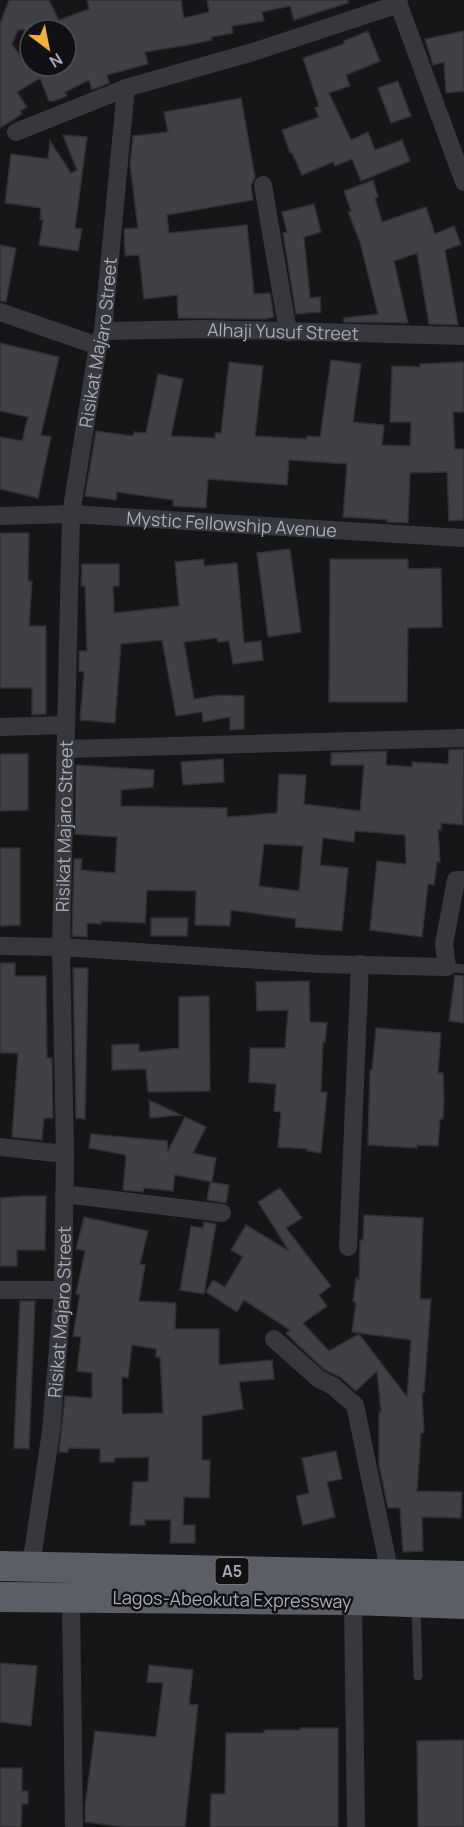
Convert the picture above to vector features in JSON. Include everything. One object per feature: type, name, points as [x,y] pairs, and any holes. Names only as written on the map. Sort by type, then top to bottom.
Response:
[{"type":"highway","name":"Lagos-Abeokuta Expressway","points":[[0,1566],[464,1576]]},
{"type":"highway","name":"Lagos-Abeokuta Expressway","points":[[0,1597],[353,1600],[464,1604]]},
{"type":"street","points":[[16,132],[126,88],[253,51],[398,2],[464,182]]},
{"type":"street","name":"Risikat Majaro Street","points":[[31,1566],[51,1431],[63,1290],[65,1154],[61,947],[72,514],[101,338],[126,88]]},
{"type":"street","points":[[263,185],[288,332]]},
{"type":"street","points":[[0,312],[101,338]]},
{"type":"street","name":"Alhaji Yusuf Street","points":[[101,338],[205,329],[464,336]]},
{"type":"street","name":"Mystic Fellowship Avenue","points":[[0,516],[72,514],[464,538]]},
{"type":"street","points":[[0,727],[66,725]]},
{"type":"street","points":[[67,749],[464,738]]},
{"type":"street","points":[[0,946],[61,947],[320,964],[456,968],[444,944],[456,880],[464,880]]},
{"type":"street","points":[[348,1247],[360,964]]},
{"type":"street","points":[[0,1147],[65,1154]]},
{"type":"street","points":[[64,1194],[222,1213]]},
{"type":"street","points":[[0,1290],[63,1290]]},
{"type":"street","points":[[274,1340],[319,1379],[333,1386],[355,1405],[390,1574]]},
{"type":"street","points":[[70,1598],[74,1827]]},
{"type":"street","points":[[353,1600],[356,1827]]},
{"type":"lane","points":[[416,1602],[418,1676]]},
{"type":"building","points":[[9,0],[49,0],[58,18],[18,18],[18,30],[12,44],[18,53],[18,78],[40,78],[17,92],[27,107],[20,111],[22,114],[0,128],[0,24]]},
{"type":"building","points":[[87,0],[181,0],[184,18],[209,12],[207,0],[348,0],[348,3],[294,20],[290,6],[262,12],[264,21],[232,26],[233,33],[211,37],[212,40],[145,52],[148,64],[107,75],[109,83],[92,90],[89,80],[65,92],[67,96],[49,101],[40,78],[78,78],[78,18],[64,18],[89,9]]},
{"type":"building","points":[[368,31],[380,61],[346,75],[350,86],[329,93],[351,140],[368,132],[375,150],[402,140],[410,161],[361,181],[352,159],[335,166],[333,162],[302,175],[290,153],[282,130],[319,117],[315,108],[319,106],[303,58],[344,44],[344,41]]},
{"type":"building","points":[[464,31],[464,91],[446,93],[444,62],[433,65],[425,39]]},
{"type":"building","points":[[398,81],[411,116],[391,123],[378,88]]},
{"type":"building","points":[[241,98],[255,177],[251,186],[253,200],[167,215],[169,233],[247,225],[254,294],[270,293],[274,317],[266,319],[178,318],[177,295],[144,299],[139,255],[125,256],[124,229],[138,228],[130,164],[133,136],[168,132],[164,112]]},
{"type":"building","points":[[63,135],[87,137],[75,228],[82,229],[78,251],[39,245],[43,220],[40,220],[41,208],[5,203],[11,154],[48,159],[50,141],[71,173],[77,170]]},
{"type":"building","points":[[373,180],[378,197],[375,198],[382,222],[426,207],[435,234],[454,226],[461,244],[445,250],[458,325],[429,324],[417,253],[394,261],[408,323],[344,322],[344,318],[378,314],[360,242],[348,212],[351,211],[344,191]]},
{"type":"building","points":[[314,204],[321,232],[304,237],[310,298],[320,297],[321,312],[296,314],[283,233],[287,232],[282,212]]},
{"type":"building","points":[[0,245],[16,248],[6,302],[0,301]]},
{"type":"building","points":[[0,343],[59,357],[41,435],[51,437],[38,498],[0,489],[0,437],[22,441],[28,417],[0,411]]},
{"type":"building","points":[[331,360],[361,364],[353,422],[384,425],[382,445],[410,446],[411,422],[390,422],[392,366],[420,367],[420,364],[464,362],[464,412],[453,412],[455,449],[464,449],[464,520],[449,521],[447,472],[410,473],[408,523],[387,522],[388,520],[343,517],[347,464],[289,460],[287,485],[208,479],[206,508],[173,506],[173,500],[117,492],[116,500],[85,496],[96,431],[133,436],[134,432],[146,433],[158,374],[183,379],[171,436],[215,438],[215,433],[221,433],[229,362],[263,366],[255,436],[306,439],[307,436],[320,437]]},
{"type":"building","points":[[0,533],[29,533],[28,581],[32,581],[29,626],[46,626],[46,714],[32,715],[32,688],[0,688]]},
{"type":"building","points":[[290,549],[301,632],[268,637],[257,553]]},
{"type":"building","points":[[204,559],[204,566],[237,563],[244,643],[261,641],[263,660],[233,664],[229,641],[218,642],[217,638],[184,642],[194,699],[220,695],[244,696],[244,729],[230,730],[230,717],[203,722],[202,712],[176,716],[162,640],[121,644],[115,723],[80,720],[84,672],[79,671],[79,651],[87,651],[85,586],[81,586],[82,564],[119,564],[119,586],[113,586],[114,613],[179,606],[175,562]]},
{"type":"building","points":[[330,559],[408,559],[408,569],[441,568],[442,627],[408,628],[407,702],[329,702]]},
{"type":"building","points":[[464,749],[463,825],[441,823],[441,830],[438,830],[440,862],[437,862],[434,885],[428,884],[422,937],[370,930],[377,861],[406,864],[405,835],[355,831],[354,842],[323,838],[320,865],[348,868],[342,931],[295,927],[296,919],[231,910],[230,926],[195,925],[196,891],[147,890],[145,923],[101,921],[101,924],[87,923],[87,937],[72,936],[74,859],[82,859],[81,870],[115,873],[117,837],[75,834],[76,765],[154,770],[153,787],[121,790],[121,806],[227,808],[227,817],[277,813],[279,774],[306,775],[304,804],[360,811],[364,765],[331,765],[331,753],[387,751],[386,765],[412,767],[412,762],[448,764],[449,750]],"holes":[[[264,844],[303,846],[299,891],[259,886]]]},
{"type":"building","points":[[0,754],[28,754],[28,810],[0,811]]},
{"type":"building","points":[[223,759],[224,782],[183,785],[181,762]]},
{"type":"building","points":[[0,848],[20,848],[20,925],[0,926]]},
{"type":"building","points":[[151,918],[188,918],[187,936],[151,936]]},
{"type":"building","points":[[0,963],[15,963],[15,976],[46,976],[47,1058],[52,1058],[53,1118],[44,1118],[42,1140],[12,1137],[18,1053],[0,1053]]},
{"type":"building","points":[[73,968],[88,968],[85,1119],[76,1118]]},
{"type":"building","points":[[455,975],[464,976],[464,1023],[449,1021]]},
{"type":"building","points":[[309,981],[310,1022],[327,1023],[325,1042],[323,1041],[321,1092],[327,1092],[321,1153],[307,1151],[308,1149],[278,1147],[281,1112],[274,1111],[276,1084],[249,1082],[250,1048],[285,1048],[288,1010],[257,1011],[256,982]]},
{"type":"building","points":[[209,996],[210,1091],[148,1092],[146,1069],[112,1070],[112,1045],[139,1044],[139,1052],[179,1048],[179,997]]},
{"type":"building","points":[[376,1028],[441,1033],[438,1073],[443,1073],[444,1099],[438,1146],[417,1145],[417,1148],[368,1145],[370,1070],[372,1070]]},
{"type":"building","points":[[149,1100],[181,1115],[150,1118]]},
{"type":"building","points":[[185,1117],[206,1127],[193,1153],[216,1158],[212,1182],[175,1175],[173,1191],[144,1188],[143,1192],[123,1190],[126,1155],[89,1148],[91,1134],[167,1141],[168,1151]]},
{"type":"building","points":[[210,1182],[229,1185],[226,1203],[207,1200]]},
{"type":"building","points":[[280,1188],[302,1218],[286,1228],[331,1286],[319,1295],[327,1306],[303,1323],[329,1351],[359,1334],[407,1397],[411,1340],[352,1332],[356,1302],[353,1302],[356,1278],[359,1279],[360,1240],[363,1240],[364,1215],[423,1218],[420,1299],[431,1299],[424,1393],[422,1393],[424,1433],[421,1433],[417,1491],[462,1492],[461,1518],[422,1517],[423,1551],[403,1552],[400,1508],[388,1508],[379,1465],[379,1412],[381,1412],[377,1371],[356,1391],[340,1377],[325,1370],[299,1346],[286,1333],[290,1330],[244,1300],[237,1312],[206,1292],[213,1280],[225,1287],[243,1257],[231,1250],[246,1225],[289,1251],[258,1202]]},
{"type":"building","points":[[46,1196],[45,1250],[17,1250],[17,1266],[0,1266],[0,1198]]},
{"type":"building","points":[[84,1217],[148,1231],[140,1264],[145,1265],[139,1301],[176,1303],[175,1329],[219,1329],[219,1365],[272,1360],[274,1379],[239,1382],[243,1409],[202,1416],[202,1460],[210,1460],[209,1498],[184,1497],[183,1525],[195,1525],[195,1543],[170,1543],[171,1520],[145,1520],[145,1525],[130,1525],[133,1482],[148,1482],[149,1457],[115,1458],[114,1462],[100,1462],[100,1449],[69,1448],[68,1452],[59,1452],[65,1396],[92,1398],[92,1373],[77,1371],[81,1337],[73,1336],[80,1294],[76,1294],[85,1251],[76,1249]],"holes":[[[132,1345],[156,1349],[156,1357],[160,1357],[163,1413],[122,1414],[122,1377],[128,1378]]]},
{"type":"building","points":[[204,1222],[216,1224],[204,1294],[180,1290],[191,1226],[203,1228]]},
{"type":"building","points":[[20,1301],[35,1301],[29,1449],[14,1448]]},
{"type":"building","points":[[336,1451],[342,1479],[327,1482],[335,1517],[303,1525],[296,1496],[309,1493],[302,1458]]},
{"type":"building","points":[[0,1663],[37,1666],[31,1726],[0,1722]]},
{"type":"building","points":[[149,1665],[193,1670],[189,1704],[198,1705],[185,1827],[125,1827],[85,1822],[95,1731],[156,1737],[163,1683],[147,1682]]},
{"type":"building","points":[[300,1728],[338,1728],[338,1827],[210,1827],[211,1794],[225,1794],[226,1733],[264,1733],[264,1730],[300,1730]]},
{"type":"building","points":[[464,1740],[464,1827],[418,1827],[417,1741]]},
{"type":"building","points":[[0,1768],[22,1768],[22,1791],[28,1791],[28,1804],[22,1804],[21,1827],[0,1827]]}]
